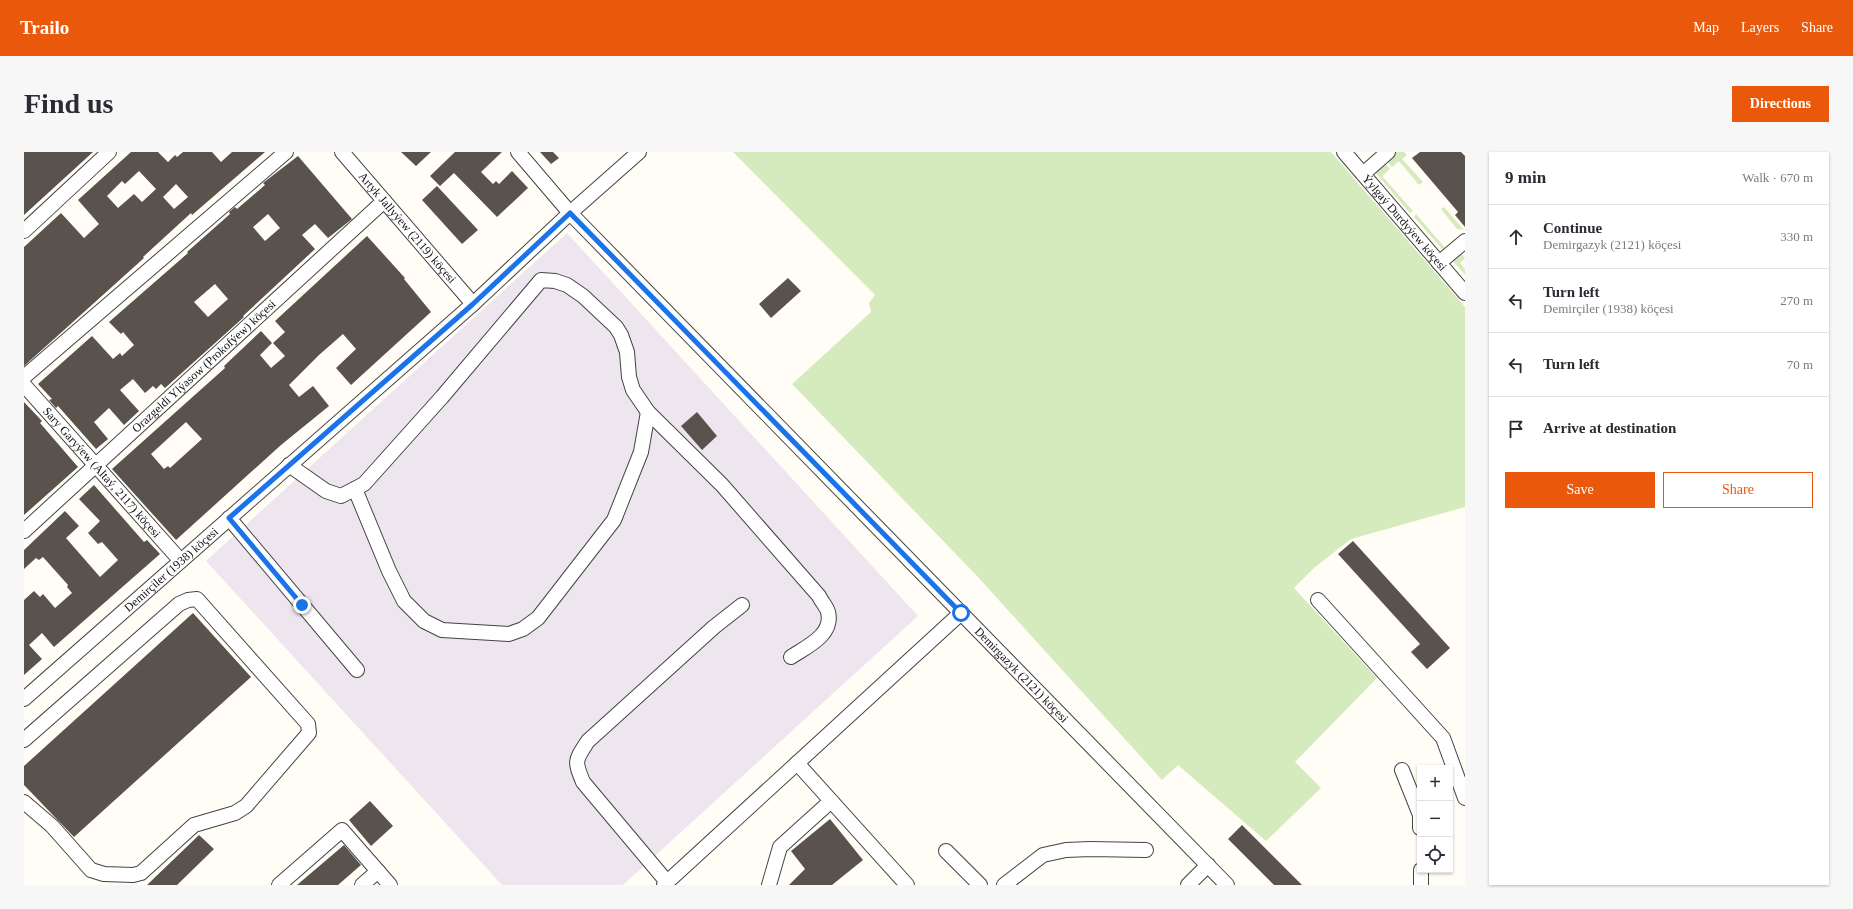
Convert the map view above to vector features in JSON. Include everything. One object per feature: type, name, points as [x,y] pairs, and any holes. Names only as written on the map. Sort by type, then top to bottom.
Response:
[{"type":"street","points":[[24,231],[108,152]]},
{"type":"street","points":[[24,377],[286,152]]},
{"type":"street","name":"Artyk Jallyýew (2119) köçesi","points":[[342,152],[473,304]]},
{"type":"street","name":"Demirgazyk (2121) köçesi","points":[[518,152],[570,213],[1227,885]]},
{"type":"street","name":"Demirçiler (1938) köçesi","points":[[24,699],[180,560],[473,304],[570,213],[639,152]]},
{"type":"street","name":"Ýylgaý Durdyýew köçesi","points":[[1344,152],[1465,293]]},
{"type":"street","points":[[1363,174],[1388,152]]},
{"type":"street","name":"Orazgeldi Ylýasow (Prokofýew) köçesi","points":[[24,531],[384,201]]},
{"type":"street","points":[[1440,263],[1465,241]]},
{"type":"street","points":[[289,465],[326,492],[341,496],[364,484],[442,397],[541,280],[555,281],[567,285],[583,296],[616,327],[621,335],[627,352],[629,377],[633,390],[648,412],[722,486],[818,596],[828,612],[828,624],[824,635],[791,657]]},
{"type":"street","name":"Sary Garyýew (Altaý, 2117) köçesi","points":[[24,385],[180,560]]},
{"type":"street","points":[[356,489],[389,571],[404,601],[424,621],[442,630],[510,634],[523,629],[538,618],[614,520],[641,452],[648,412]]},
{"type":"street","points":[[229,518],[357,670]]},
{"type":"street","points":[[24,740],[179,604],[188,600],[197,599],[310,728],[309,733],[246,806],[235,813],[194,825],[141,874],[104,874],[91,870],[52,826],[24,802]]},
{"type":"street","points":[[1318,600],[1443,738],[1465,798]]},
{"type":"street","points":[[742,605],[714,627],[588,741],[578,757],[576,765],[583,782],[666,883],[961,613]]},
{"type":"street","points":[[797,763],[902,884]]},
{"type":"street","points":[[1402,770],[1417,808]]},
{"type":"street","points":[[769,885],[780,847],[831,801]]},
{"type":"street","points":[[279,885],[342,830],[390,885]]},
{"type":"street","points":[[1004,885],[1043,855],[1066,850],[1146,850]]},
{"type":"street","points":[[946,851],[980,885]]},
{"type":"street","points":[[1188,885],[1208,865]]},
{"type":"street","points":[[362,885],[378,871]]},
{"type":"street","points":[[1421,873],[1421,885]]},
{"type":"shaded area","points":[[567,233],[918,616],[623,885],[502,885],[206,561]]},
{"type":"green space","points":[[733,152],[1331,152],[1465,307],[1465,507],[1351,539],[1314,568],[1294,588],[1377,678],[1295,762],[1321,788],[1266,841],[1178,765],[1162,780],[977,576],[792,384],[871,312],[869,303],[875,295]]},
{"type":"green space","points":[[1396,152],[1404,152],[1407,155],[1402,159],[1423,182],[1419,185],[1399,161],[1392,167],[1386,160]]},
{"type":"green space","points":[[1384,162],[1390,169],[1382,176],[1413,211],[1410,213],[1375,172]]},
{"type":"green space","points":[[1444,207],[1464,230],[1457,229],[1441,209]]},
{"type":"green space","points":[[1416,214],[1446,249],[1443,250],[1414,217]]},
{"type":"green space","points":[[1459,251],[1465,258],[1460,263],[1465,269],[1465,275],[1452,260]]},
{"type":"building","points":[[24,152],[93,152],[24,215]]},
{"type":"building","points":[[131,152],[158,152],[168,162],[175,155],[177,157],[183,152],[212,152],[221,162],[232,152],[265,152],[192,215],[191,213],[143,257],[144,258],[24,366],[24,247],[61,213],[84,238],[99,224],[78,200]],"holes":[[[139,171],[156,189],[142,202],[134,194],[118,208],[107,196],[122,181],[125,184]],[[176,184],[188,197],[174,209],[163,197]]]},
{"type":"building","points":[[401,152],[431,152],[416,166]]},
{"type":"building","points":[[455,152],[502,152],[481,172],[493,184],[496,181],[499,184],[512,171],[528,188],[497,217],[454,173],[440,186],[430,176]]},
{"type":"building","points":[[540,152],[553,152],[559,158],[551,164]]},
{"type":"building","points":[[1420,152],[1461,152],[1465,156],[1465,227],[1455,215],[1458,212],[1412,158]]},
{"type":"building","points":[[298,156],[352,219],[328,238],[315,224],[302,235],[315,249],[243,316],[244,317],[165,388],[161,384],[156,389],[153,386],[145,393],[133,379],[120,390],[139,411],[124,425],[109,408],[94,422],[108,439],[96,449],[58,406],[56,408],[49,400],[52,399],[38,384],[92,336],[113,359],[120,353],[122,356],[134,345],[123,332],[121,334],[109,322],[188,253],[187,252],[230,214],[229,212],[235,207],[237,209],[265,185],[263,183]],"holes":[[[268,214],[280,228],[265,241],[253,227]],[[215,284],[228,299],[208,317],[194,302]]]},
{"type":"building","points":[[437,186],[478,230],[462,244],[422,200]]},
{"type":"building","points":[[367,236],[405,278],[404,279],[431,312],[351,385],[336,368],[356,349],[343,334],[319,355],[289,385],[299,397],[313,386],[329,406],[281,445],[176,540],[112,469],[225,368],[224,366],[261,331],[272,343],[260,355],[271,368],[285,356],[273,343],[285,332],[275,321]],"holes":[[[186,422],[202,439],[170,468],[168,466],[164,469],[151,454]]]},
{"type":"building","points":[[788,278],[801,291],[771,318],[759,304]]},
{"type":"building","points":[[24,402],[42,421],[40,423],[78,467],[24,515]]},
{"type":"building","points":[[697,412],[717,436],[702,450],[681,426]]},
{"type":"building","points":[[94,485],[144,542],[147,540],[160,554],[54,647],[42,633],[29,645],[42,659],[24,675],[24,600],[34,591],[40,597],[43,594],[55,608],[72,593],[67,587],[68,585],[43,557],[39,560],[36,558],[24,569],[24,550],[65,511],[79,526],[66,538],[100,577],[118,560],[102,542],[98,544],[88,533],[100,521],[79,499]]},
{"type":"building","points":[[1353,541],[1450,648],[1427,669],[1411,652],[1420,644],[1338,554]]},
{"type":"building","points":[[193,613],[251,677],[74,837],[24,785],[24,766]]},
{"type":"building","points":[[370,801],[393,826],[371,846],[349,820]]},
{"type":"building","points":[[830,819],[863,860],[832,885],[789,885],[805,869],[791,851]]},
{"type":"building","points":[[1242,825],[1302,885],[1274,885],[1228,839]]},
{"type":"building","points":[[199,835],[214,849],[177,885],[147,885]]},
{"type":"building","points":[[344,845],[361,865],[338,885],[297,885]]},
{"type":"route","points":[[302,605],[229,518],[473,304],[570,213],[961,613]]}]
